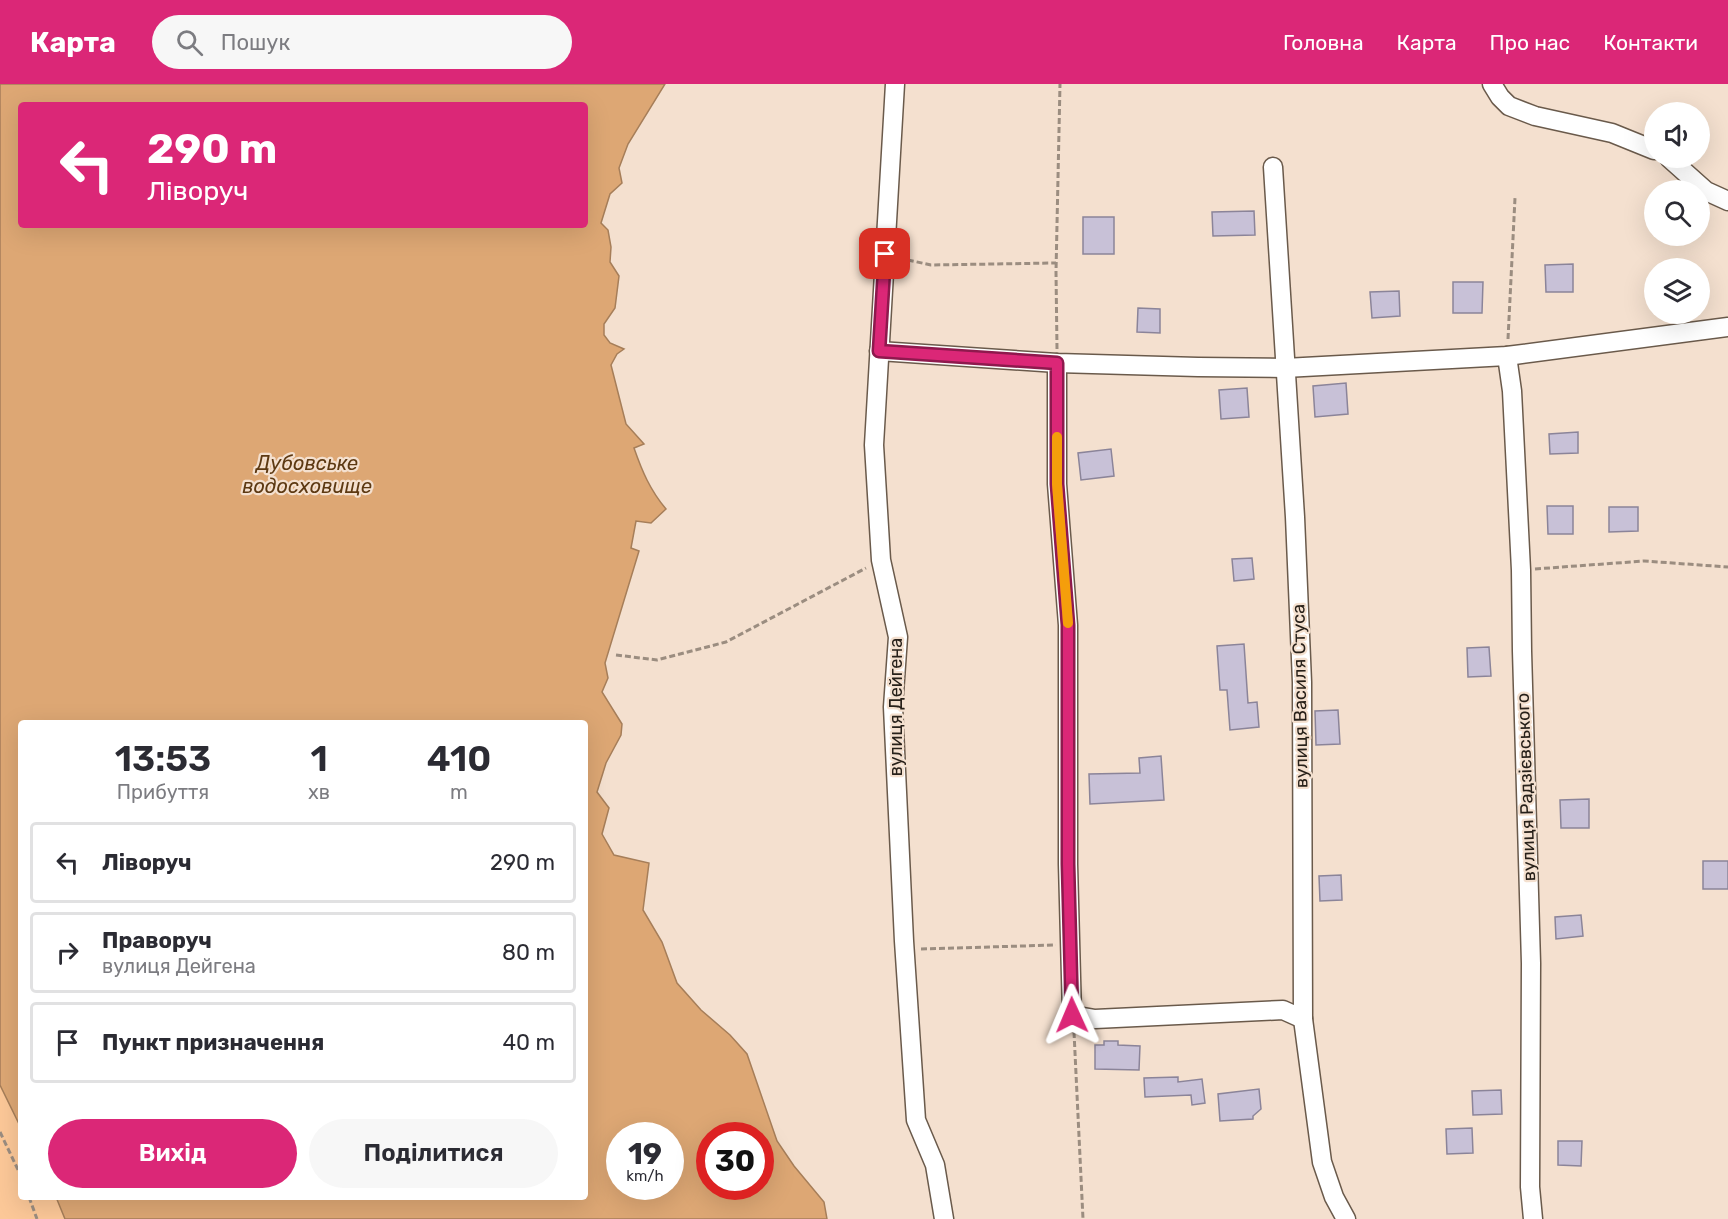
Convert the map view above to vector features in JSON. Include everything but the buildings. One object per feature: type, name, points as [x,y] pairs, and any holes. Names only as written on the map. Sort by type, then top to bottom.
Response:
[{"type":"street","name":"вулиця Дейгена","points":[[895,84],[874,445],[881,560],[898,637],[893,707],[916,1120],[935,1165],[944,1219]]},
{"type":"street","points":[[1492,84],[1509,106],[1534,116],[1612,133],[1644,146]]},
{"type":"street","name":"вулиця Василя Стуса","points":[[1274,167],[1295,517],[1302,682],[1303,1020],[1322,1162],[1334,1197],[1346,1219]]},
{"type":"street","points":[[1680,168],[1706,191],[1728,201]]},
{"type":"street","points":[[879,351],[1057,363],[1198,368],[1285,368],[1507,356],[1728,327]]},
{"type":"street","name":"вулиця Радзієвського","points":[[1507,356],[1512,391],[1521,570],[1531,963],[1530,1187],[1533,1219]]},
{"type":"street","points":[[1057,363],[1057,484],[1068,625],[1072,1015],[1095,1019],[1283,1010],[1303,1020]]},
{"type":"path","points":[[1057,363],[1056,263],[1060,84]]},
{"type":"path","points":[[1507,356],[1515,198]]},
{"type":"path","points":[[885,254],[931,265],[1056,263]]},
{"type":"path","points":[[616,655],[657,660],[726,642],[881,560]]},
{"type":"path","points":[[1521,570],[1644,561],[1728,567]]},
{"type":"path","points":[[905,950],[1070,945]]},
{"type":"path","points":[[1072,1015],[1083,1219]]},
{"type":"path","points":[[0,1132],[18,1170]]},
{"type":"path","points":[[30,1200],[37,1219]]},
{"type":"shaded area","points":[[0,1085],[18,1122],[18,1200],[57,1200],[65,1219],[0,1219]]},
{"type":"water","name":"Дубовське водосховище","points":[[0,84],[665,84],[628,144],[619,168],[622,183],[610,194],[601,223],[608,230],[611,247],[610,262],[619,276],[615,308],[604,324],[604,335],[610,343],[624,349],[617,354],[611,365],[626,424],[644,444],[634,448],[647,480],[666,509],[651,523],[636,521],[631,548],[639,551],[605,663],[608,678],[602,692],[622,724],[621,735],[606,763],[597,792],[609,808],[602,834],[614,855],[649,863],[643,910],[662,942],[677,983],[701,1010],[730,1035],[747,1054],[770,1122],[696,1122],[696,1200],[774,1200],[774,1132],[777,1141],[794,1166],[824,1202],[827,1219],[65,1219],[57,1200],[588,1200],[588,720],[18,720],[18,1122],[0,1085]]},
{"type":"slow traffic","points":[[1057,437],[1057,484],[1068,623]]},
{"type":"route","points":[[885,254],[879,351],[1057,363],[1057,484],[1068,625],[1068,864],[1072,1015]]}]
